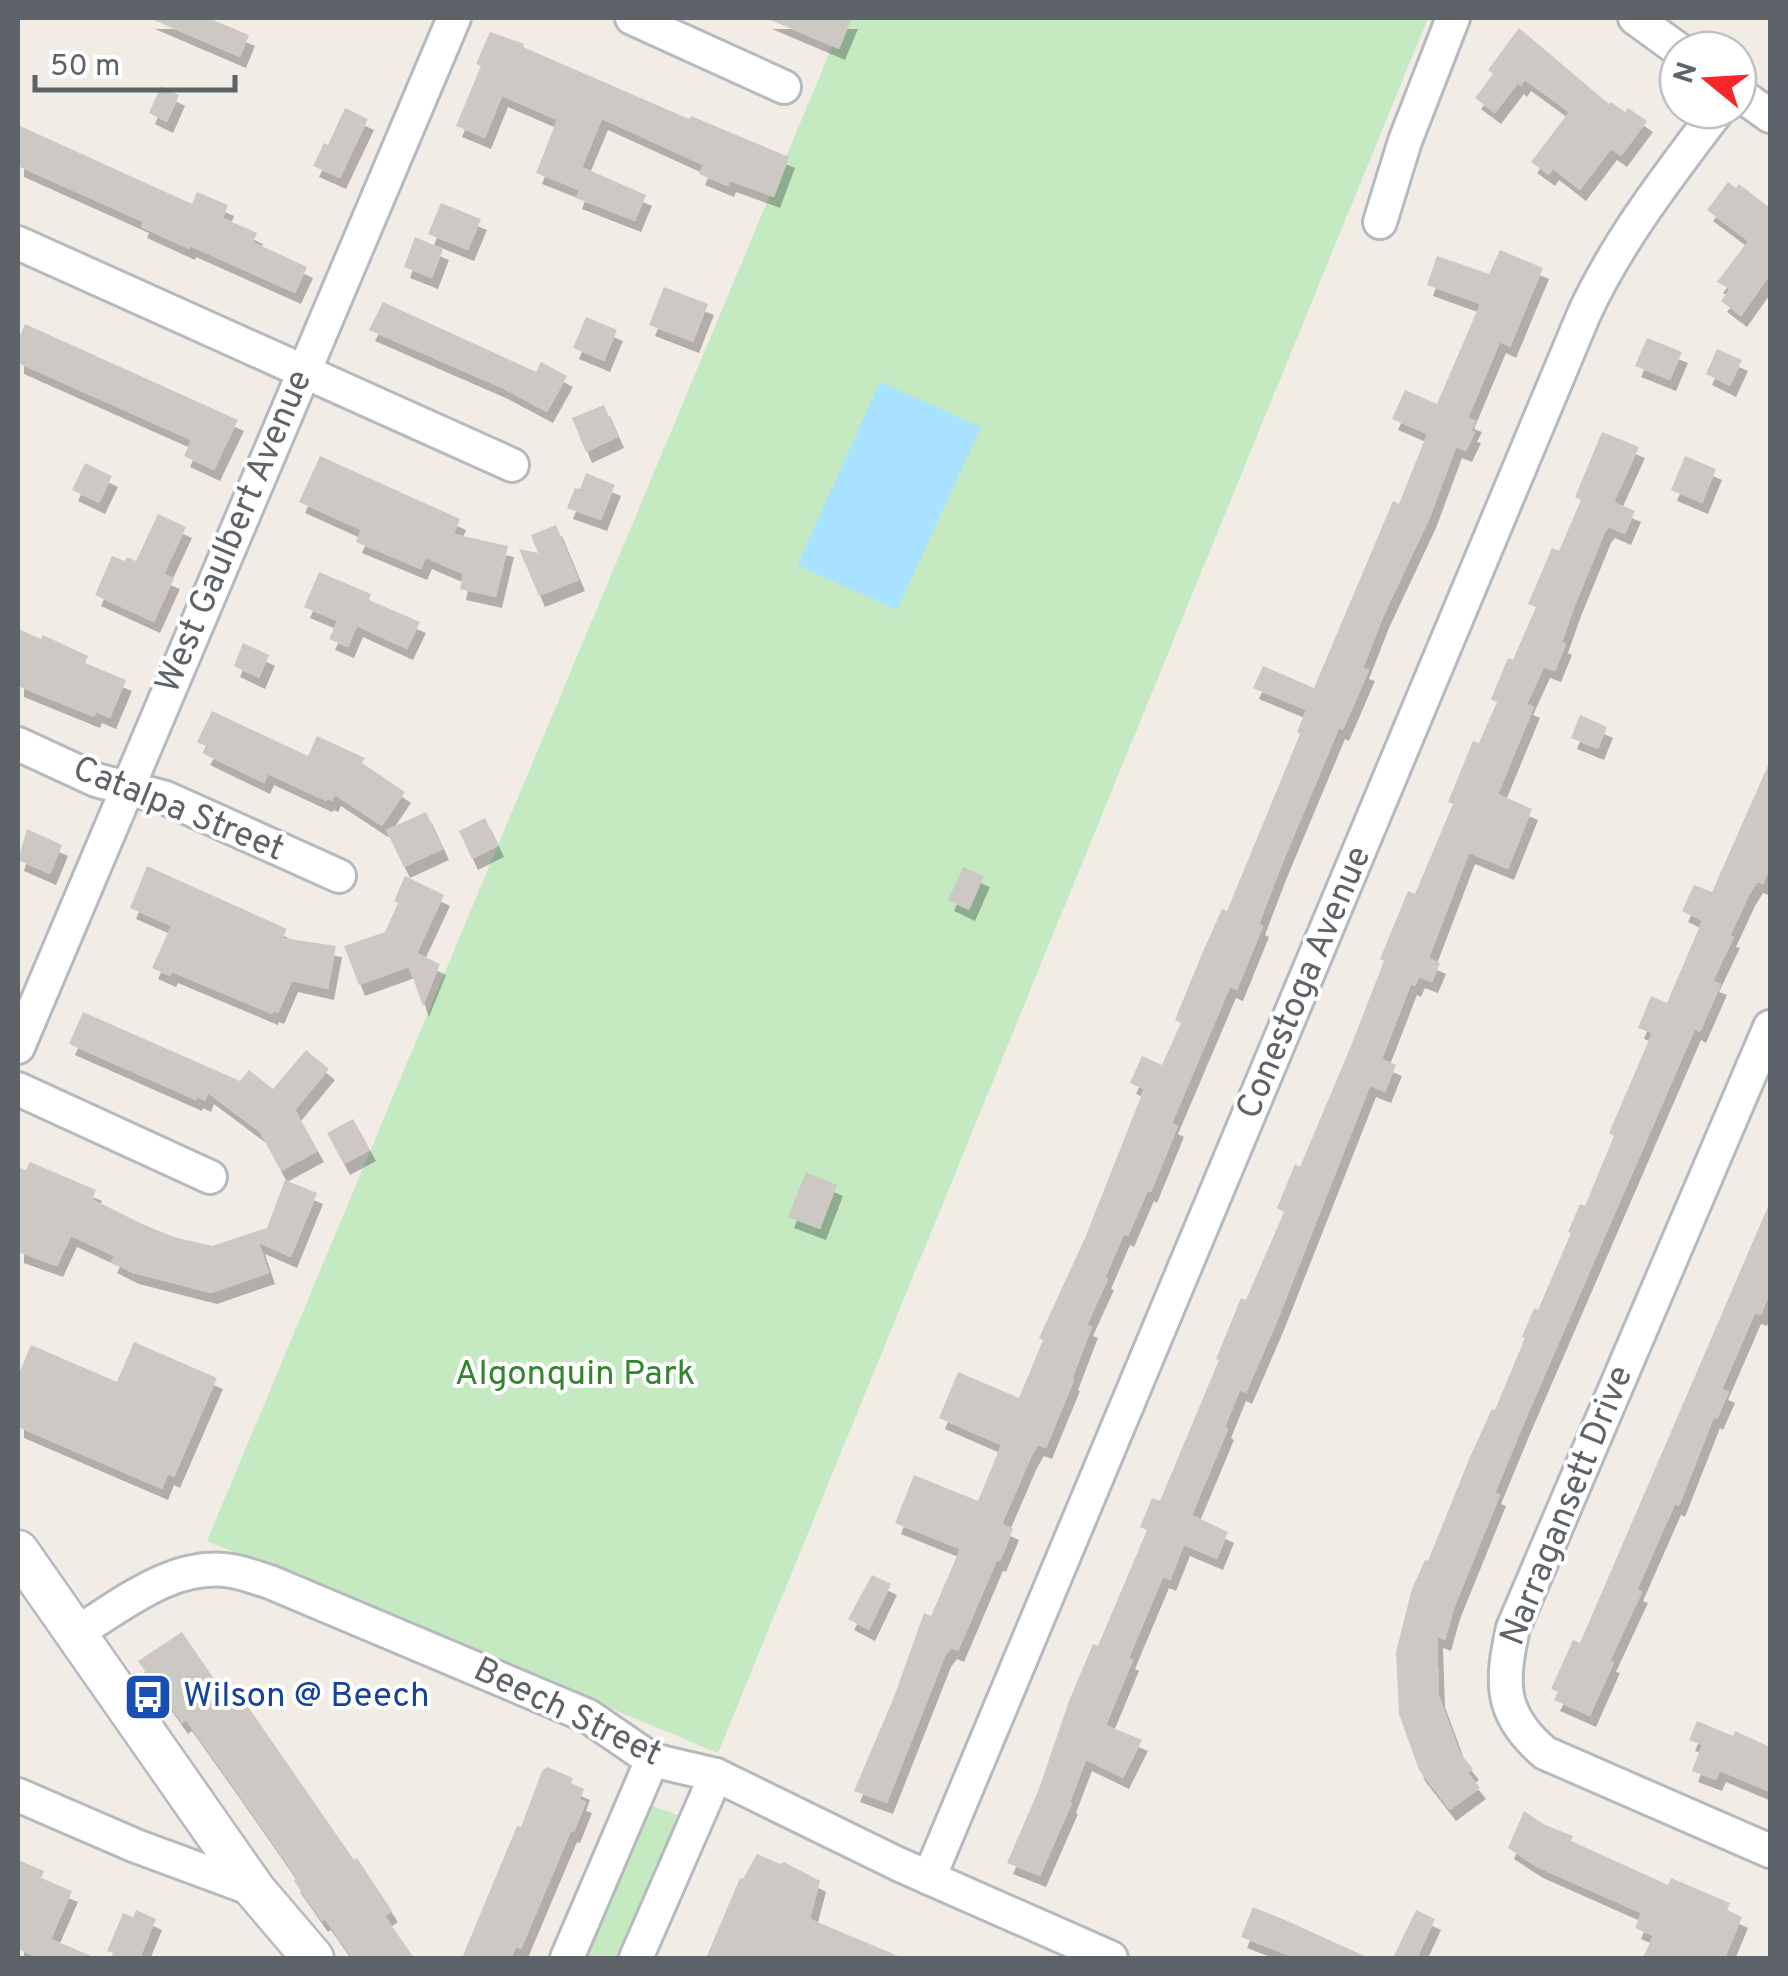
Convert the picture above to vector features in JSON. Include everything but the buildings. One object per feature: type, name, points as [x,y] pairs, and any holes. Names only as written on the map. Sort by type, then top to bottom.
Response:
[{"type":"street","name":"West Gaulbert Avenue","points":[[18,1047],[454,18]]},
{"type":"street","points":[[632,18],[784,86]]},
{"type":"street","points":[[1380,222],[1404,142],[1453,18]]},
{"type":"street","points":[[1635,18],[1658,35]]},
{"type":"street","name":"Conestoga Avenue","points":[[930,1878],[1584,314],[1627,235],[1703,130]]},
{"type":"street","points":[[18,243],[512,466]]},
{"type":"street","name":"Catalpa Street","points":[[18,744],[96,780],[166,798],[339,876]]},
{"type":"street","name":"Narragansett Drive","points":[[1770,1027],[1513,1628],[1503,1670],[1504,1692],[1514,1718],[1544,1753],[1770,1851]]},
{"type":"street","points":[[18,1088],[210,1177]]},
{"type":"street","points":[[18,1551],[255,1890],[313,1958]]},
{"type":"street","name":"Beech Street","points":[[76,1634],[156,1585],[192,1571],[230,1570],[270,1582],[588,1716],[652,1760],[716,1775],[930,1878],[1111,1958]]},
{"type":"street","points":[[567,1958],[652,1760]]},
{"type":"street","points":[[636,1958],[716,1775]]},
{"type":"street","points":[[18,1795],[136,1846],[255,1890],[290,1958]]},
{"type":"green space","name":"Algonquin Park","points":[[844,18],[1428,18],[718,1753],[207,1541]]},
{"type":"green space","points":[[651,1805],[680,1816],[630,1958],[584,1958]]},
{"type":"water","points":[[880,382],[981,427],[897,610],[797,565]]},
{"type":"place","name":"Wilson @ Beech","points":[[148,1697]]}]
